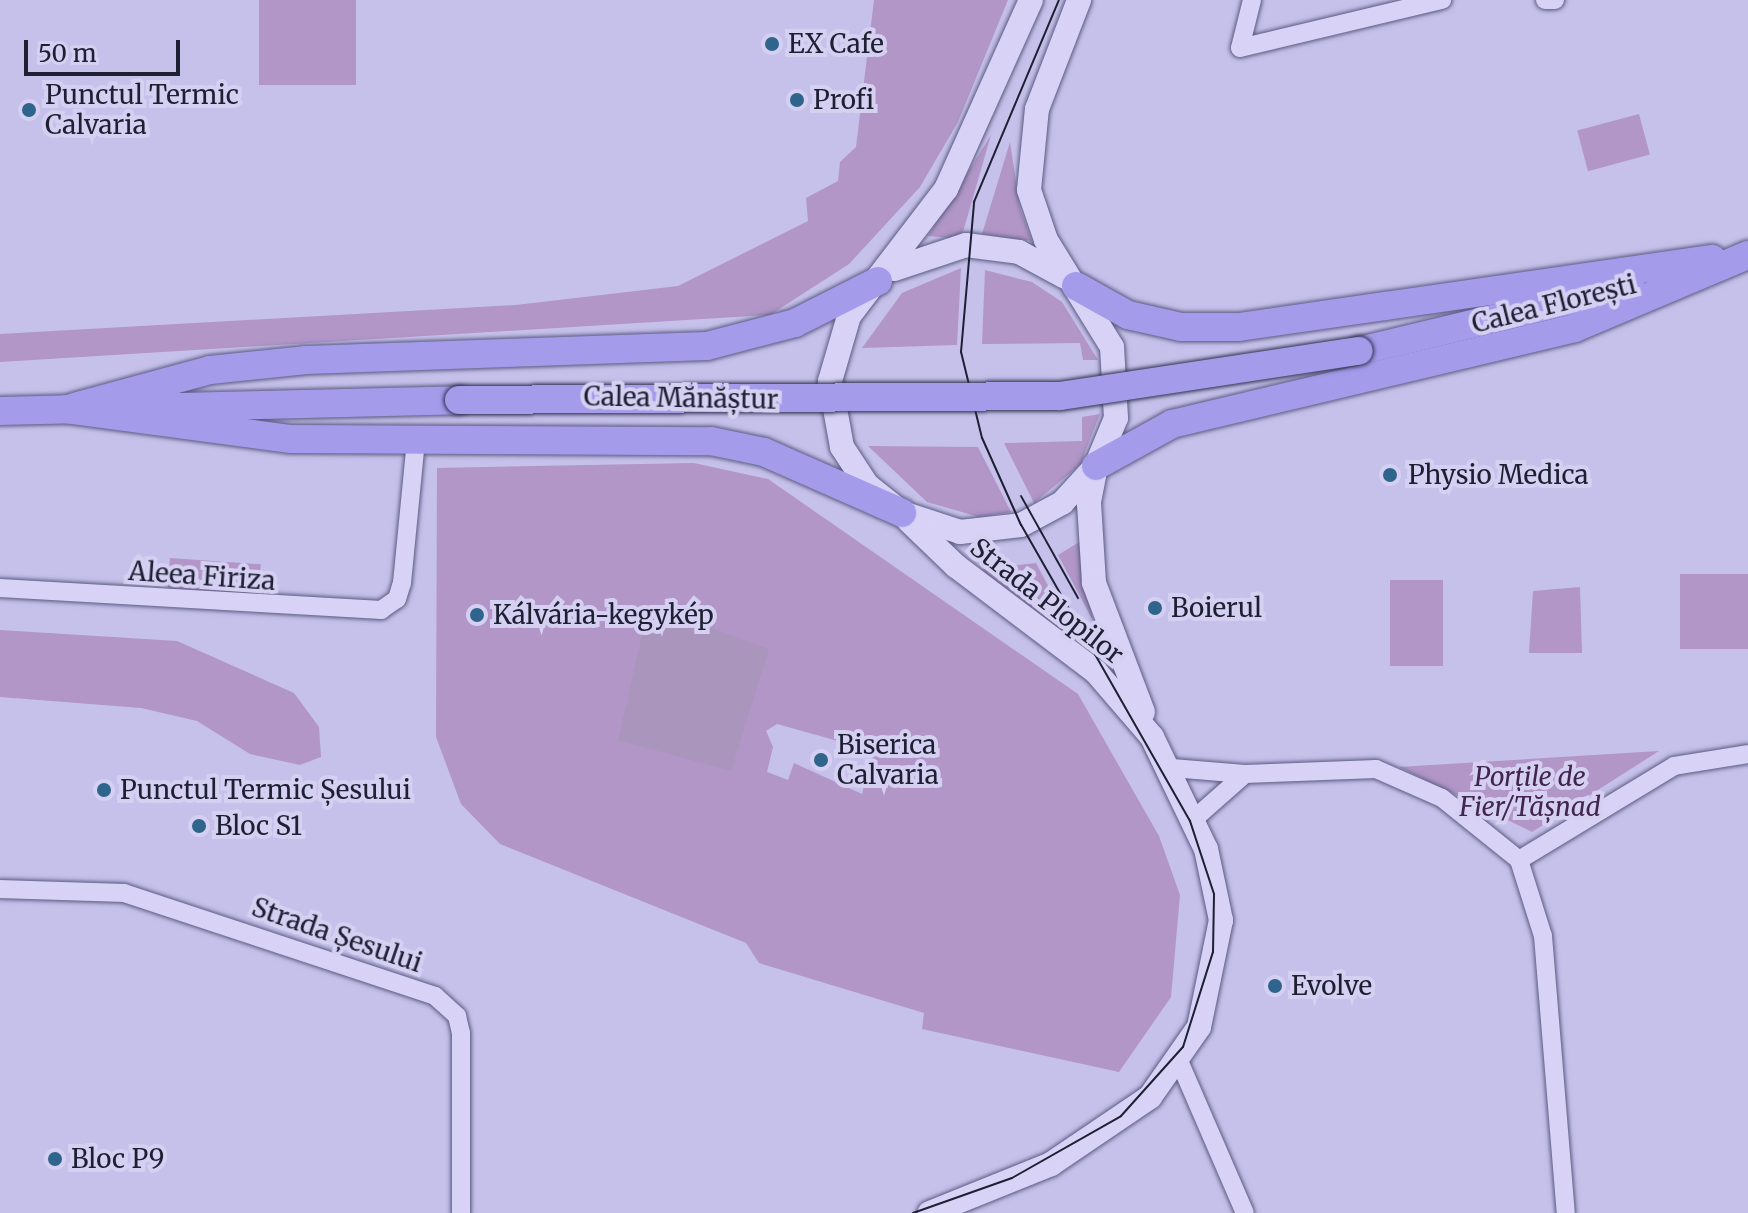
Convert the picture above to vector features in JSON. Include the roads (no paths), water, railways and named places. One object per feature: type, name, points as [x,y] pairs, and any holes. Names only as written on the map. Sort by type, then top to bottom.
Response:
[{"type":"main road","points":[[902,513],[853,467],[831,403],[840,337],[946,189],[1031,0]]},
{"type":"main road","points":[[66,409],[241,435],[711,441],[764,452],[902,513],[960,532],[1021,525],[1062,503],[1096,466],[1112,433],[1119,382],[1108,336],[1037,222],[1028,176],[1043,86],[1079,0]]},
{"type":"main road","points":[[66,409],[210,370],[278,363],[707,346],[795,323],[878,281],[919,256],[966,245],[1019,252],[1076,286],[1140,318],[1239,327],[1748,255]]},
{"type":"main road","points":[[1096,466],[1172,424],[1575,328],[1748,255]]},
{"type":"main road","name":"Calea Florești","points":[[1359,351],[1748,255]]},
{"type":"main road","name":"Calea Mănăștur","points":[[0,411],[459,400],[1060,396],[1359,351]]},
{"type":"main road","name":"Strada Plopilor","points":[[1096,466],[1089,526],[1097,597],[1152,737]]},
{"type":"main road","name":"Strada Plopilor","points":[[902,513],[956,566],[1096,672],[1152,737],[1172,768],[1194,819],[1218,890],[1220,931],[1205,1008],[1180,1063],[1106,1133],[1032,1174],[930,1213]]},
{"type":"street","points":[[1252,0],[1240,48],[1442,0]]},
{"type":"street","points":[[1545,0],[1555,0]]},
{"type":"street","name":"Aleea Firiza","points":[[0,588],[361,612],[397,599],[416,439]]},
{"type":"street","points":[[1519,860],[1674,766],[1748,754]]},
{"type":"street","points":[[1172,768],[1245,774],[1376,769],[1442,798],[1519,860],[1549,976],[1566,1213]]},
{"type":"street","points":[[1194,819],[1245,774]]},
{"type":"street","name":"Strada Șesului","points":[[0,889],[124,893],[435,996],[457,1016],[461,1213]]},
{"type":"street","points":[[1180,1063],[1245,1213]]},
{"type":"tram line","points":[[913,1213],[1012,1178],[1121,1116],[1183,1047],[1213,952],[1214,894],[1190,821],[1021,525],[982,438],[961,352],[974,202],[1059,0]]},
{"type":"tram line","points":[[1021,496],[1078,598]]},
{"type":"place","name":"EX Cafe","points":[[772,44]]},
{"type":"place","name":"Profi","points":[[797,100]]},
{"type":"place","name":"Punctul Termic Calvaria","points":[[29,110]]},
{"type":"place","name":"Physio Medica","points":[[1390,475]]},
{"type":"place","name":"Boierul","points":[[1155,608]]},
{"type":"place","name":"Kálvária-kegykép","points":[[477,615]]},
{"type":"place","name":"Biserica Calvaria","points":[[821,760]]},
{"type":"place","name":"Punctul Termic Șesului","points":[[104,790]]},
{"type":"place","name":"Bloc S1","points":[[199,826]]},
{"type":"place","name":"Evolve","points":[[1275,986]]},
{"type":"place","name":"Bloc P9","points":[[55,1159]]},
{"type":"park label","name":"Porțile de Fier/Tășnad","points":[[1530,792]]}]
